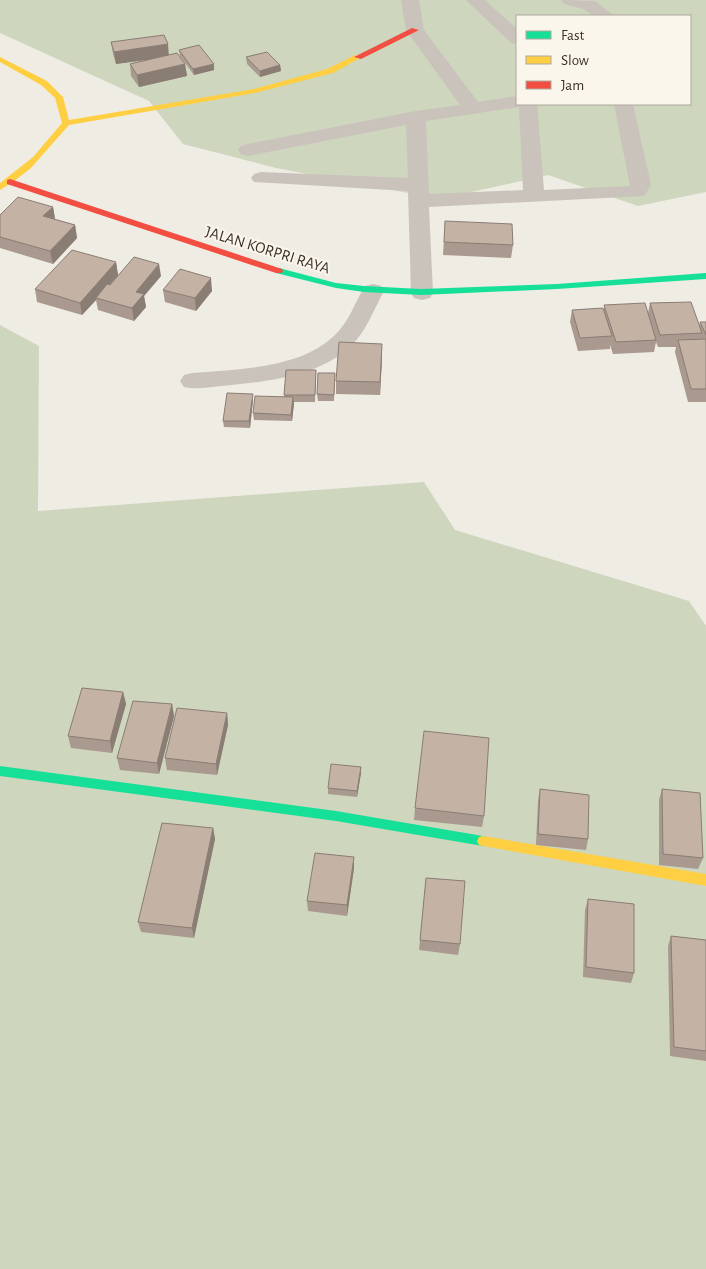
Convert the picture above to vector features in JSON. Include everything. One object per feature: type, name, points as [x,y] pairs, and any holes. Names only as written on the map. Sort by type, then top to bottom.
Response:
[{"type":"main road","points":[[5,184],[50,145],[66,124],[255,91],[330,71],[416,30]]},
{"type":"main road","points":[[0,59],[44,82],[59,97],[66,124]]},
{"type":"main road","name":"JALAN KORPRI RAYA","points":[[5,184],[298,278],[357,290],[422,294],[706,276]]},
{"type":"main road","points":[[0,771],[336,816],[706,880]]},
{"type":"street","points":[[410,0],[416,30],[473,109]]},
{"type":"street","points":[[475,0],[516,38]]},
{"type":"street","points":[[570,0],[589,5],[604,15]]},
{"type":"street","points":[[248,150],[416,117],[516,102]]},
{"type":"street","points":[[528,105],[534,195]]},
{"type":"street","points":[[261,178],[418,193],[534,195],[632,192],[640,189],[640,180],[624,105]]},
{"type":"street","points":[[416,117],[422,294]]},
{"type":"street","points":[[192,381],[266,374],[330,352],[344,340],[373,291]]},
{"type":"green space","points":[[0,0],[706,0],[706,192],[638,206],[548,175],[440,199],[276,168],[183,144],[149,101],[0,33]]},
{"type":"green space","points":[[0,325],[39,346],[38,511],[424,482],[455,530],[689,601],[706,626],[706,1269],[0,1269]]},
{"type":"building","points":[[164,35],[168,44],[114,52],[111,42]]},
{"type":"building","points":[[199,45],[214,64],[193,69],[179,50]]},
{"type":"building","points":[[267,52],[280,65],[260,71],[246,57]]},
{"type":"building","points":[[177,53],[185,64],[137,75],[130,64]]},
{"type":"building","points":[[18,197],[53,207],[43,216],[75,225],[50,251],[0,237],[0,215]]},
{"type":"building","points":[[445,221],[512,224],[513,245],[444,242]]},
{"type":"building","points":[[72,250],[116,262],[80,303],[35,289]]},
{"type":"building","points":[[134,257],[159,264],[136,292],[144,294],[132,308],[96,298],[107,284],[110,285]]},
{"type":"building","points":[[180,269],[211,278],[195,298],[163,290]]},
{"type":"building","points":[[691,302],[702,333],[660,335],[650,303]]},
{"type":"building","points":[[645,303],[656,340],[616,342],[604,305]]},
{"type":"building","points":[[603,308],[612,336],[580,338],[572,310]]},
{"type":"building","points":[[700,322],[706,322],[706,335]]},
{"type":"building","points":[[706,339],[706,389],[691,389],[678,340]]},
{"type":"building","points":[[339,342],[382,344],[380,382],[336,381]]},
{"type":"building","points":[[286,370],[316,370],[315,395],[284,395]]},
{"type":"building","points":[[318,373],[335,373],[334,395],[317,394]]},
{"type":"building","points":[[227,393],[253,394],[249,421],[223,421]]},
{"type":"building","points":[[255,396],[293,397],[291,415],[253,413]]},
{"type":"building","points":[[82,688],[123,692],[110,741],[68,736]]},
{"type":"building","points":[[133,701],[172,704],[157,763],[117,758]]},
{"type":"building","points":[[177,708],[227,713],[216,764],[165,758]]},
{"type":"building","points":[[424,731],[489,738],[484,816],[415,808]]},
{"type":"building","points":[[331,764],[361,767],[357,791],[328,788]]},
{"type":"building","points":[[540,789],[589,795],[588,839],[538,834]]},
{"type":"building","points":[[662,789],[700,793],[703,858],[663,854]]},
{"type":"building","points":[[162,823],[213,828],[192,928],[138,922]]},
{"type":"building","points":[[315,853],[354,857],[347,905],[307,901]]},
{"type":"building","points":[[426,878],[465,881],[460,944],[420,940]]},
{"type":"building","points":[[588,899],[634,904],[634,973],[586,967]]},
{"type":"building","points":[[671,936],[706,940],[706,1051],[674,1047]]},
{"type":"traffic: fast","points":[[279,271],[336,285],[364,289],[421,292],[557,286],[706,276]]},
{"type":"traffic: fast","points":[[0,771],[336,816],[483,841]]},
{"type":"traffic: slow","points":[[66,123],[255,91],[330,71],[358,57]]},
{"type":"traffic: slow","points":[[0,59],[44,83],[59,97],[66,123],[36,158],[19,174],[0,187]]},
{"type":"traffic: slow","points":[[483,841],[706,880]]},
{"type":"traffic: jam","points":[[358,57],[415,30]]},
{"type":"traffic: jam","points":[[10,182],[279,271]]}]
